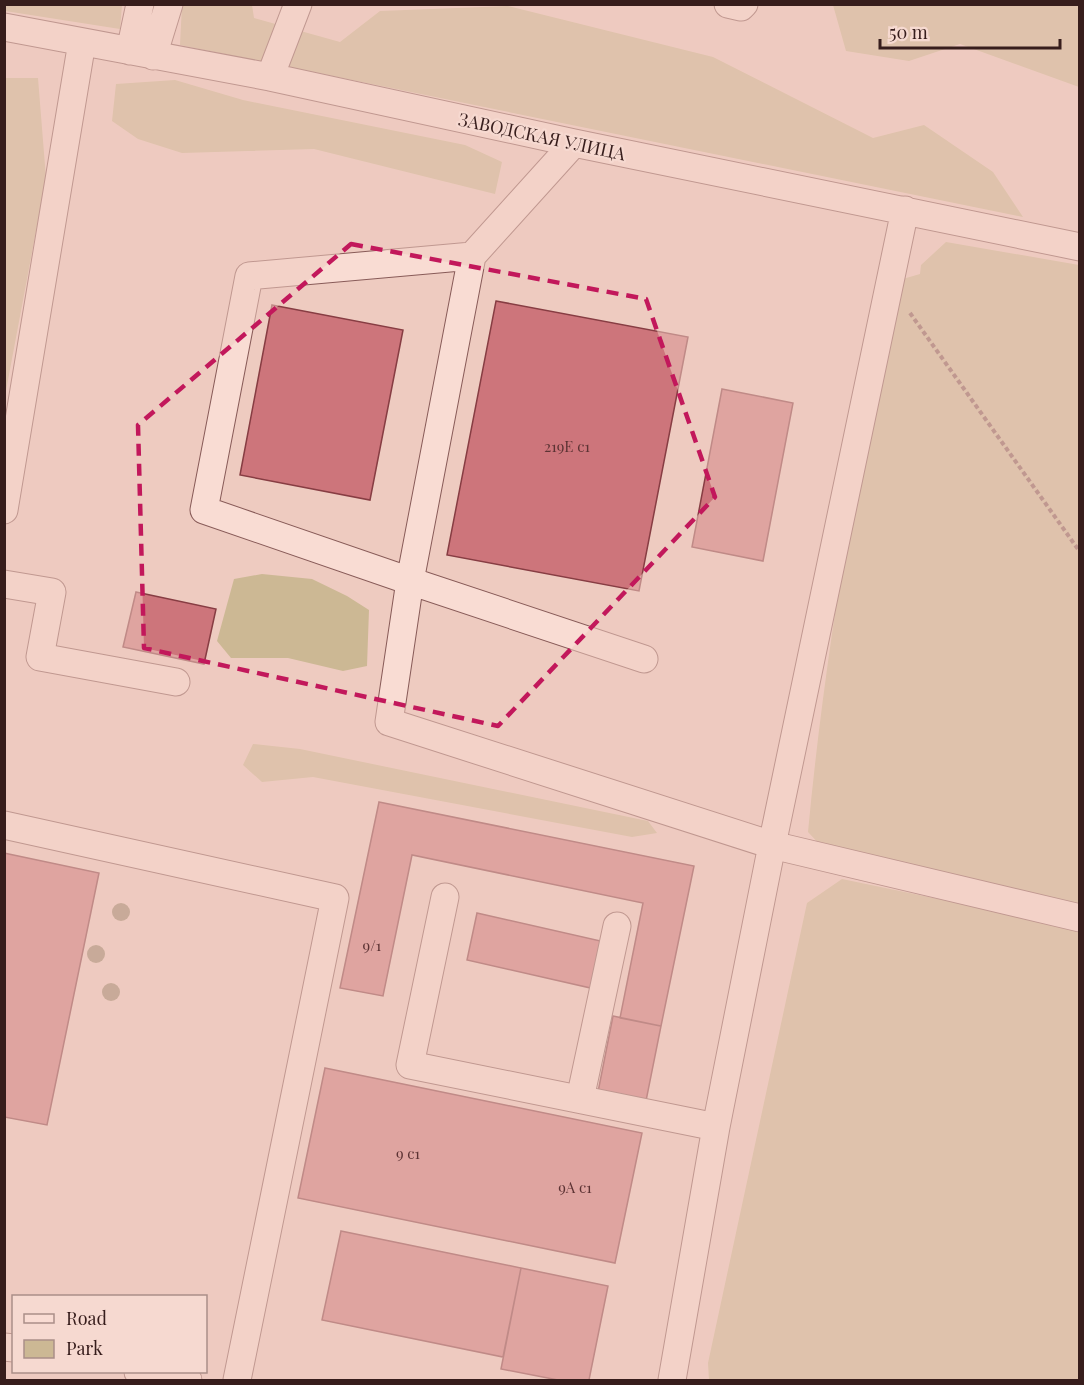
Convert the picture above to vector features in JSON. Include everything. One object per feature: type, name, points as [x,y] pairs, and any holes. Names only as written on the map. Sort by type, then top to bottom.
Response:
[{"type":"street","points":[[140,4],[142,54]]},
{"type":"street","points":[[142,54],[170,4]]},
{"type":"street","points":[[270,77],[298,4]]},
{"type":"street","points":[[728,4],[741,7],[744,4]]},
{"type":"street","name":"ЗАВОДСКАЯ УЛИЦА","points":[[4,27],[270,77],[574,143],[1080,247]]},
{"type":"street","points":[[4,510],[82,42]]},
{"type":"street","points":[[574,143],[472,256],[410,581],[389,722],[772,845],[1080,918]]},
{"type":"street","points":[[672,1380],[716,1127],[772,845],[905,210]]},
{"type":"street","points":[[472,256],[249,276],[204,510],[644,659]]},
{"type":"street","points":[[4,584],[52,591],[40,657],[176,682]]},
{"type":"street","points":[[4,825],[336,898],[237,1380]]},
{"type":"street","points":[[445,897],[410,1065],[716,1127]]},
{"type":"street","points":[[580,1100],[617,926]]},
{"type":"street","points":[[149,1373],[188,1380]]},
{"type":"path","points":[[889,283],[1080,552]]},
{"type":"highlighted area","points":[[351,244],[646,299],[715,497],[498,726],[144,648],[138,425]]},
{"type":"green space","points":[[4,5],[122,5],[120,29],[5,11]]},
{"type":"green space","points":[[182,5],[252,5],[254,18],[340,42],[380,11],[508,6],[713,57],[873,138],[924,125],[993,172],[1023,217],[180,45]]},
{"type":"green space","points":[[833,5],[1079,5],[1079,87],[960,44],[909,61],[846,51]]},
{"type":"green space","points":[[6,78],[38,78],[46,178],[5,396]]},
{"type":"green space","points":[[175,80],[243,100],[465,145],[502,162],[495,194],[314,149],[182,153],[138,139],[112,121],[116,84]]},
{"type":"green space","points":[[946,242],[1079,265],[1079,907],[822,847],[808,832],[833,626],[889,283],[920,274],[921,265]]},
{"type":"green space","points":[[262,574],[312,579],[369,610],[367,666],[343,671],[288,658],[231,658],[217,641],[234,579]]},
{"type":"green space","points":[[253,744],[300,749],[648,821],[657,833],[632,837],[313,777],[262,782],[243,765]]},
{"type":"green space","points":[[842,879],[1079,928],[1079,1380],[709,1380],[708,1363],[807,903]]},
{"type":"building","points":[[496,301],[688,337],[639,591],[447,555]]},
{"type":"building","points":[[272,305],[403,330],[370,500],[240,475]]},
{"type":"building","points":[[722,389],[793,403],[763,561],[692,547]]},
{"type":"building","points":[[136,592],[216,609],[204,664],[123,647]]},
{"type":"building","points":[[379,802],[694,866],[661,1026],[620,1018],[643,903],[412,855],[383,996],[340,988]]},
{"type":"building","points":[[4,853],[99,873],[47,1125],[4,1117]]},
{"type":"building","points":[[477,913],[605,942],[595,989],[467,960]]},
{"type":"building","points":[[613,1016],[661,1026],[646,1101],[598,1092]]},
{"type":"building","points":[[325,1068],[642,1133],[615,1263],[298,1198]]},
{"type":"building","points":[[341,1231],[521,1268],[503,1357],[322,1320]]},
{"type":"building","points":[[521,1268],[608,1286],[589,1380],[558,1380],[501,1369]]}]
